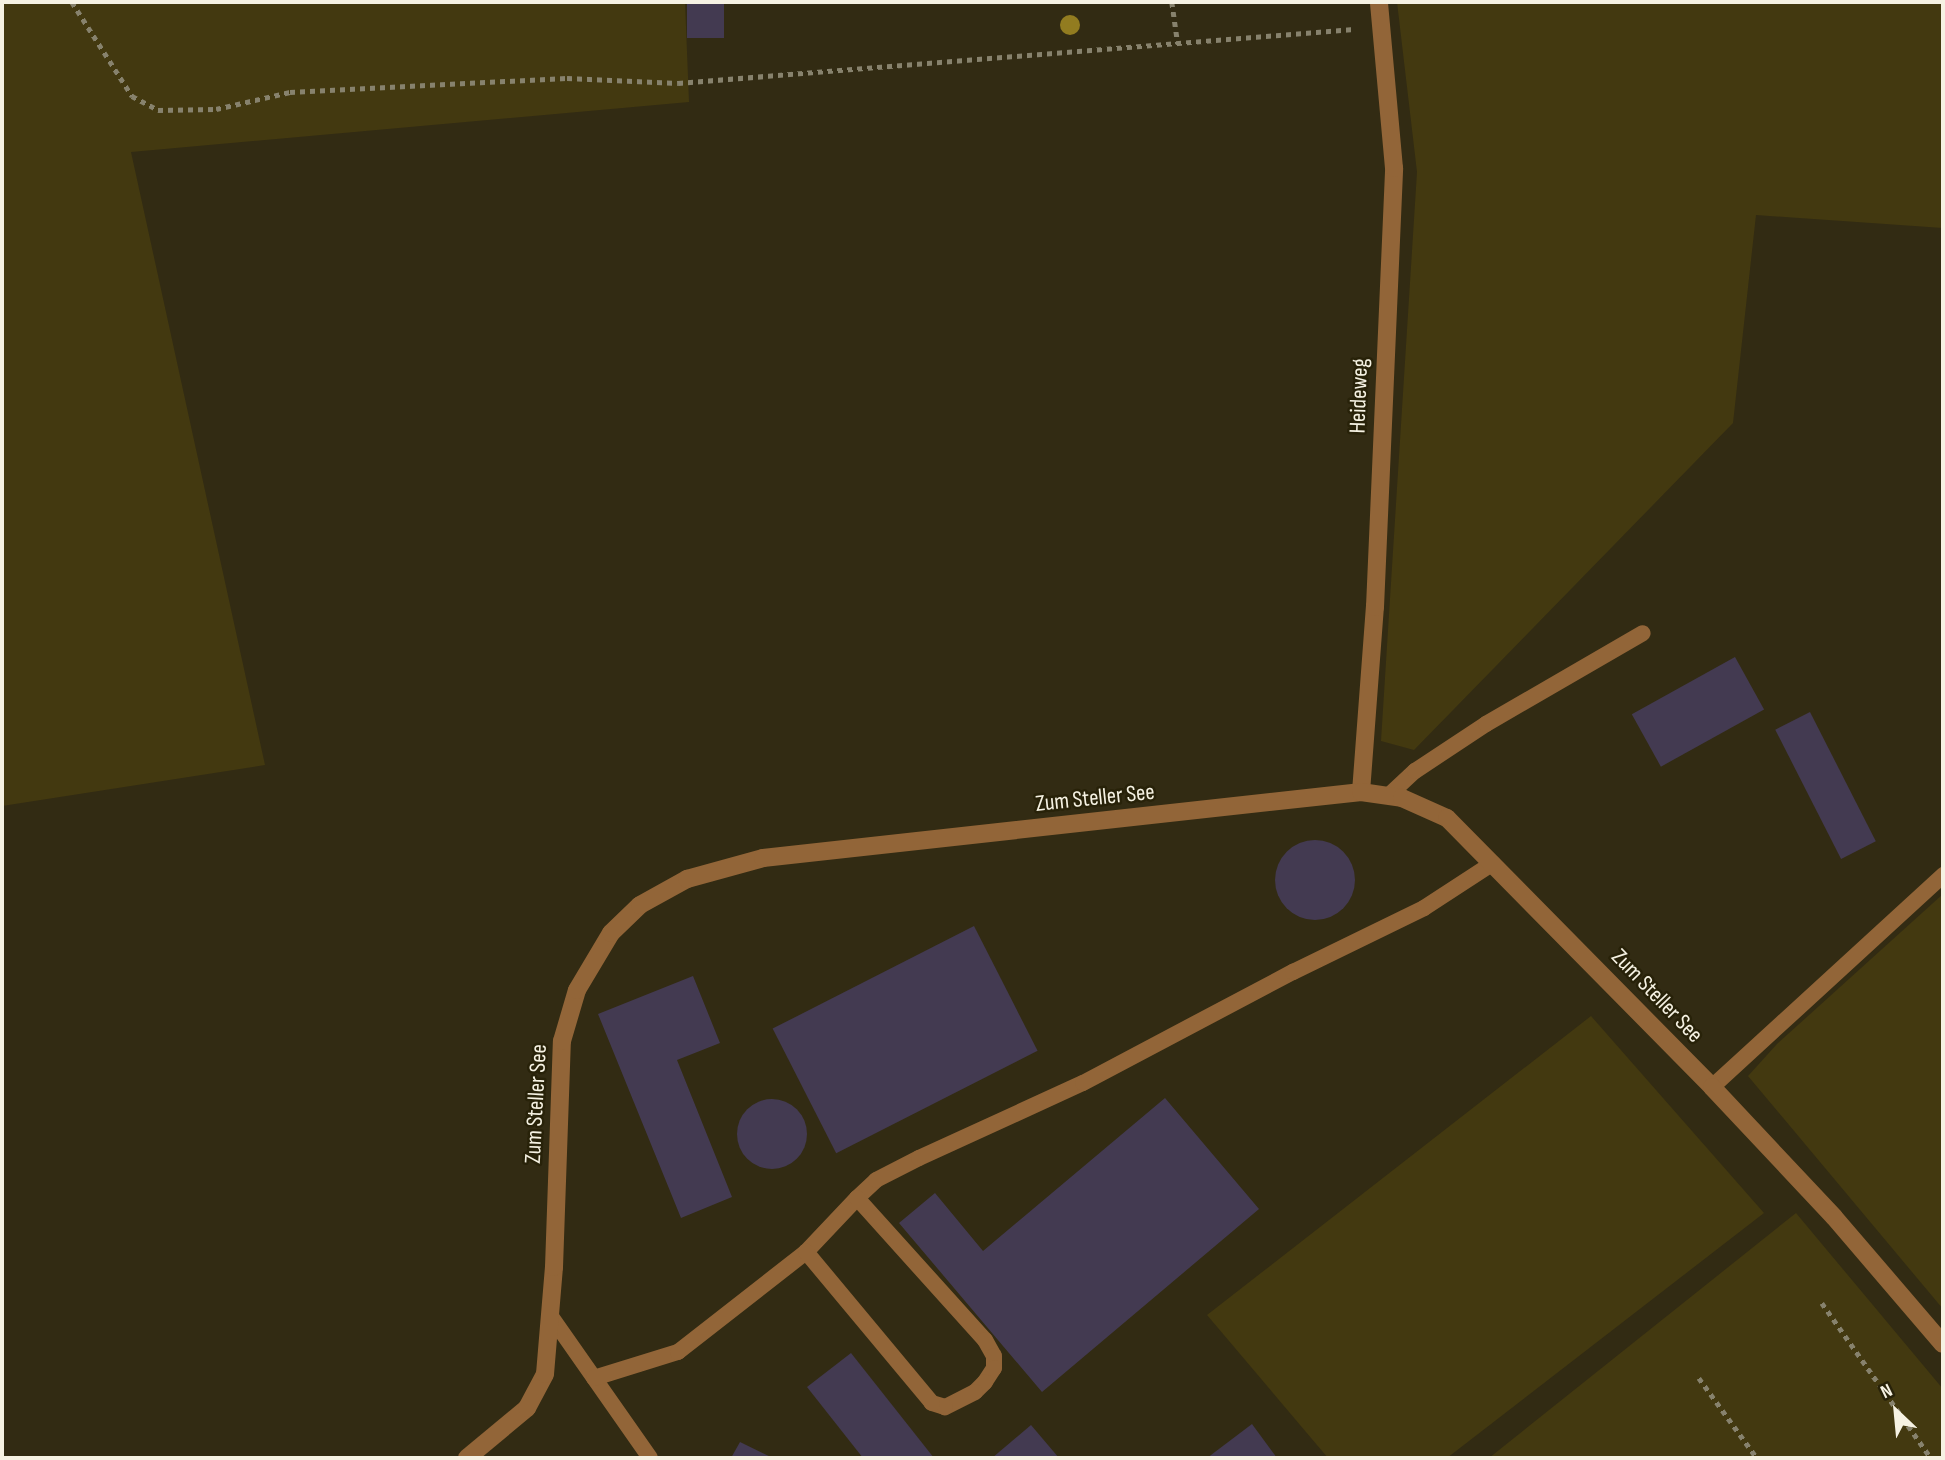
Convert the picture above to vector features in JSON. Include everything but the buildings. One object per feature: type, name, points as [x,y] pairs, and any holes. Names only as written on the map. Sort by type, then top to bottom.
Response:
[{"type":"street","name":"Heideweg","points":[[1361,792],[1375,607],[1394,168],[1379,2]]},
{"type":"street","name":"Zum Steller See","points":[[467,1458],[527,1408],[545,1374],[562,1041],[577,990],[611,933],[640,905],[687,879],[763,858],[1361,792],[1402,798],[1447,818],[1712,1087],[1834,1216],[1943,1344]]},
{"type":"lane","points":[[1388,796],[1415,771],[1486,724],[1643,633]]},
{"type":"lane","points":[[594,1378],[678,1352],[806,1252],[877,1180],[1083,1083],[1293,972],[1424,908],[1493,863]]},
{"type":"lane","points":[[1712,1087],[1943,875]]},
{"type":"lane","points":[[806,1252],[932,1404],[945,1407],[980,1387],[994,1367],[994,1356],[985,1340],[857,1198]]},
{"type":"lane","points":[[550,1315],[650,1458]]},
{"type":"path","points":[[72,2],[132,96],[159,110],[216,109],[290,92],[567,78],[678,83],[1382,27]]},
{"type":"path","points":[[1172,2],[1178,44]]},
{"type":"path","points":[[1822,1303],[1931,1458]]},
{"type":"path","points":[[1699,1378],[1757,1458]]},
{"type":"shaded area","points":[[2,2],[685,2],[689,102],[131,152],[265,765],[2,806]]},
{"type":"shaded area","points":[[1397,2],[1943,2],[1943,228],[1756,215],[1733,423],[1414,750],[1381,741],[1417,172]]},
{"type":"shaded area","points":[[1943,894],[1943,1309],[1748,1076],[1777,1044]]},
{"type":"shaded area","points":[[1591,1016],[1764,1213],[1447,1458],[1328,1458],[1207,1315]]},
{"type":"shaded area","points":[[1796,1213],[1943,1389],[1943,1458],[1489,1458]]}]
